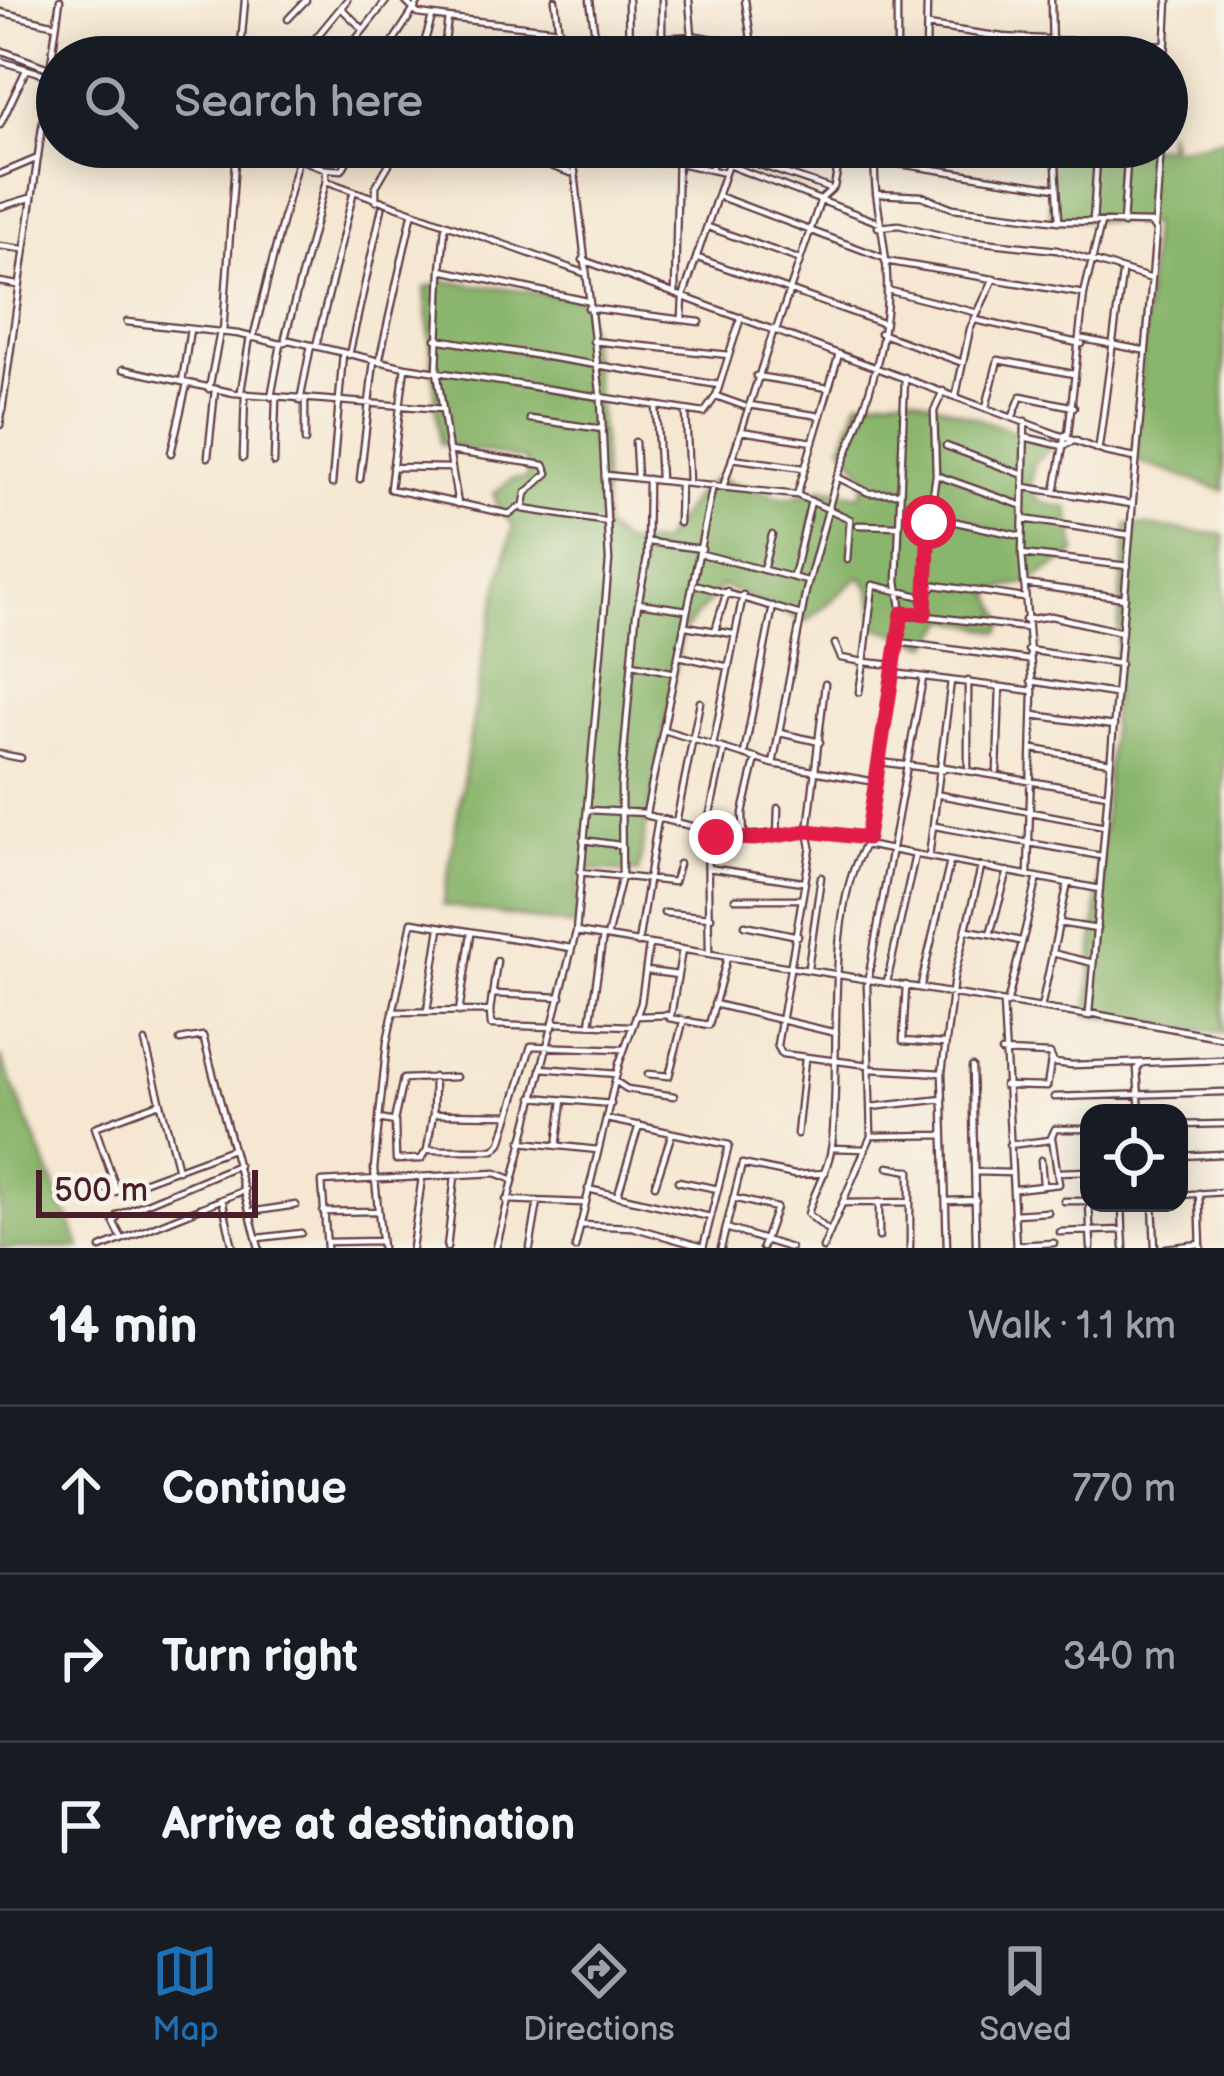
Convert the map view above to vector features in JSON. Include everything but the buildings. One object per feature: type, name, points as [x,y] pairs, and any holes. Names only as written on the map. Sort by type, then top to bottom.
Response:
[{"type":"street","points":[[55,36],[60,0]]},
{"type":"street","points":[[242,36],[245,0]]},
{"type":"street","points":[[288,0],[298,8]]},
{"type":"street","points":[[288,19],[306,0]]},
{"type":"street","points":[[318,36],[346,0]]},
{"type":"street","points":[[358,36],[387,0]]},
{"type":"street","points":[[404,0],[433,17],[560,30]]},
{"type":"street","points":[[398,36],[420,0]]},
{"type":"street","points":[[554,0],[560,36]]},
{"type":"street","points":[[590,0],[595,36]]},
{"type":"street","points":[[628,0],[628,36]]},
{"type":"street","points":[[660,36],[662,0]]},
{"type":"street","points":[[689,0],[692,36]]},
{"type":"street","points":[[745,0],[750,36]]},
{"type":"street","points":[[897,0],[900,36]]},
{"type":"street","points":[[927,0],[927,36]]},
{"type":"street","points":[[1051,0],[1051,36]]},
{"type":"street","points":[[1166,36],[1168,0]]},
{"type":"street","points":[[341,8],[363,30]]},
{"type":"street","points":[[0,13],[56,25]]},
{"type":"street","points":[[427,36],[433,17]]},
{"type":"street","points":[[446,36],[448,18]]},
{"type":"street","points":[[928,26],[1023,36]]},
{"type":"street","points":[[0,50],[36,67]]},
{"type":"street","points":[[0,61],[36,72]]},
{"type":"street","points":[[0,125],[26,70]]},
{"type":"street","points":[[0,174],[36,159]]},
{"type":"street","points":[[0,425],[36,168]]},
{"type":"street","points":[[208,457],[234,168]]},
{"type":"street","points":[[243,458],[243,393],[252,338],[296,168]]},
{"type":"street","points":[[274,463],[273,397],[283,342],[326,169],[343,168]]},
{"type":"street","points":[[332,484],[346,354],[380,204],[376,186],[387,168]]},
{"type":"street","points":[[557,168],[574,174]]},
{"type":"street","points":[[496,1248],[576,932],[588,809],[608,523],[607,475],[574,168]]},
{"type":"street","points":[[675,168],[682,318]]},
{"type":"street","points":[[702,168],[725,173]]},
{"type":"street","points":[[679,296],[698,258],[727,168]]},
{"type":"street","points":[[736,168],[877,224],[1057,250],[1090,264],[1152,279]]},
{"type":"street","points":[[771,168],[828,188],[834,187],[838,168]]},
{"type":"street","points":[[773,764],[825,508],[859,425],[882,323],[887,290],[874,168]]},
{"type":"street","points":[[926,168],[1056,188]]},
{"type":"street","points":[[1056,168],[1059,221]]},
{"type":"street","points":[[1055,492],[1074,407],[1084,294],[1097,222],[1097,168]]},
{"type":"street","points":[[1124,224],[1127,168]]},
{"type":"street","points":[[1090,1016],[1159,168]]},
{"type":"street","points":[[326,182],[584,274]]},
{"type":"street","points":[[724,485],[756,376],[828,188]]},
{"type":"street","points":[[305,441],[303,401],[314,345],[354,193]]},
{"type":"street","points":[[876,194],[922,196],[952,208],[1059,221],[1155,226]]},
{"type":"street","points":[[718,196],[885,259],[1084,294]]},
{"type":"street","points":[[0,207],[30,198]]},
{"type":"street","points":[[360,479],[376,361],[412,215]]},
{"type":"street","points":[[708,227],[801,260]]},
{"type":"street","points":[[445,228],[437,370],[458,506]]},
{"type":"street","points":[[0,246],[22,249]]},
{"type":"street","points":[[698,258],[882,323]]},
{"type":"street","points":[[583,260],[1136,458]]},
{"type":"street","points":[[441,270],[588,304],[700,322]]},
{"type":"street","points":[[1099,446],[1122,272]]},
{"type":"street","points":[[956,395],[976,317],[994,278]]},
{"type":"street","points":[[0,282],[18,285]]},
{"type":"street","points":[[887,290],[1082,342],[1144,350]]},
{"type":"street","points":[[127,322],[314,345],[405,367],[601,400],[706,412],[716,396],[741,317]]},
{"type":"street","points":[[171,452],[190,329]]},
{"type":"street","points":[[880,333],[963,363]]},
{"type":"street","points":[[436,339],[596,369],[719,385]]},
{"type":"street","points":[[592,341],[729,355]]},
{"type":"street","points":[[797,495],[839,354]]},
{"type":"street","points":[[986,406],[998,360],[1077,374]]},
{"type":"street","points":[[405,367],[390,489],[508,514],[522,507],[608,523]]},
{"type":"street","points":[[123,369],[212,390],[442,409]]},
{"type":"street","points":[[756,376],[829,388]]},
{"type":"street","points":[[830,1232],[808,1214],[832,1148],[838,973],[850,887],[866,841],[899,642],[905,377]]},
{"type":"street","points":[[906,387],[913,380]]},
{"type":"street","points":[[925,614],[927,537],[936,475],[934,411],[943,391]]},
{"type":"street","points":[[716,396],[747,406],[820,416]]},
{"type":"street","points":[[1012,416],[1021,396],[1074,407]]},
{"type":"street","points":[[656,406],[660,480]]},
{"type":"street","points":[[686,411],[689,484]]},
{"type":"street","points":[[530,419],[603,429]]},
{"type":"street","points":[[1024,421],[1022,554],[1033,691],[1028,875]]},
{"type":"street","points":[[739,431],[813,442]]},
{"type":"street","points":[[1024,437],[1063,446],[1078,439]]},
{"type":"street","points":[[634,442],[637,478]]},
{"type":"street","points":[[946,446],[1024,475]]},
{"type":"street","points":[[449,451],[546,466],[548,472],[526,493],[522,507]]},
{"type":"street","points":[[732,458],[805,469]]},
{"type":"street","points":[[392,467],[451,467]]},
{"type":"street","points":[[607,475],[797,495],[851,521],[847,560]]},
{"type":"street","points":[[936,475],[1024,506]]},
{"type":"street","points":[[837,477],[869,494],[900,493]]},
{"type":"street","points":[[590,1024],[605,936],[622,876],[632,664],[649,542],[648,479]]},
{"type":"street","points":[[679,523],[680,483]]},
{"type":"street","points":[[645,815],[713,485]]},
{"type":"street","points":[[1024,487],[1132,504]]},
{"type":"street","points":[[793,578],[811,501]]},
{"type":"street","points":[[927,537],[947,520],[1022,536]]},
{"type":"street","points":[[1024,520],[1130,535]]},
{"type":"street","points":[[858,525],[899,526]]},
{"type":"street","points":[[763,570],[772,536]]},
{"type":"street","points":[[649,542],[702,551],[809,582]]},
{"type":"street","points":[[1022,554],[1128,566]]},
{"type":"street","points":[[696,584],[801,615]]},
{"type":"street","points":[[1024,584],[1125,598]]},
{"type":"street","points":[[860,692],[873,585],[923,597]]},
{"type":"street","points":[[923,597],[935,585],[1024,598]]},
{"type":"street","points":[[715,631],[727,591]]},
{"type":"street","points":[[713,745],[743,595]]},
{"type":"street","points":[[639,603],[689,610]]},
{"type":"street","points":[[744,754],[773,606]]},
{"type":"street","points":[[902,613],[1026,624],[1051,616],[1122,632]]},
{"type":"street","points":[[686,626],[735,635]]},
{"type":"street","points":[[899,642],[1028,660]]},
{"type":"street","points":[[835,644],[840,657],[922,678],[1033,691]]},
{"type":"street","points":[[1028,650],[1120,664]]},
{"type":"street","points":[[679,656],[729,667]]},
{"type":"street","points":[[632,664],[675,673]]},
{"type":"street","points":[[823,1248],[871,1136],[868,979],[895,851],[922,678]]},
{"type":"street","points":[[929,857],[944,768],[951,681]]},
{"type":"street","points":[[1031,681],[1117,695]]},
{"type":"street","points":[[968,682],[968,767]]},
{"type":"street","points":[[825,684],[808,832],[811,847],[794,965],[779,1023],[782,1054],[942,1073]]},
{"type":"street","points":[[998,773],[1000,687]]},
{"type":"street","points":[[676,824],[700,702]]},
{"type":"street","points":[[1033,715],[1114,726]]},
{"type":"street","points":[[662,729],[773,764],[876,782]]},
{"type":"street","points":[[780,734],[820,742]]},
{"type":"street","points":[[709,953],[706,833],[724,749]]},
{"type":"street","points":[[1032,749],[1110,762]]},
{"type":"street","points":[[0,754],[21,758]]},
{"type":"street","points":[[745,839],[743,814],[756,758]]},
{"type":"street","points":[[880,762],[968,767],[1107,794]]},
{"type":"street","points":[[940,796],[1105,826]]},
{"type":"street","points":[[777,837],[778,808]]},
{"type":"street","points":[[588,809],[645,815],[745,839],[808,832],[866,841],[895,851],[1100,889]]},
{"type":"street","points":[[638,943],[658,819]]},
{"type":"street","points":[[935,826],[1103,856]]},
{"type":"street","points":[[583,840],[622,845]]},
{"type":"street","points":[[887,982],[916,855]]},
{"type":"street","points":[[921,987],[950,862]]},
{"type":"street","points":[[580,872],[676,881],[679,863]]},
{"type":"street","points":[[947,1248],[942,1073],[952,993],[981,867]]},
{"type":"street","points":[[708,868],[803,882]]},
{"type":"street","points":[[990,934],[1008,871]]},
{"type":"street","points":[[808,968],[821,877]]},
{"type":"street","points":[[1038,878],[1005,1003],[1001,1052],[1016,1247],[1054,1243]]},
{"type":"street","points":[[1040,1009],[1069,883]]},
{"type":"street","points":[[735,898],[802,899]]},
{"type":"street","points":[[664,913],[711,917]]},
{"type":"street","points":[[1059,922],[1097,929]]},
{"type":"street","points":[[511,1179],[496,1173],[422,1178],[376,1180],[320,1183],[327,1245],[382,1244],[376,1211],[376,1180],[379,1119],[411,923],[571,948]]},
{"type":"street","points":[[745,925],[798,936]]},
{"type":"street","points":[[428,1012],[440,928]]},
{"type":"street","points":[[967,930],[1022,942]]},
{"type":"street","points":[[576,932],[1224,1038]]},
{"type":"street","points":[[459,1012],[472,933]]},
{"type":"street","points":[[575,1248],[650,945]]},
{"type":"street","points":[[669,1018],[682,950]]},
{"type":"street","points":[[1052,953],[1094,964]]},
{"type":"street","points":[[636,1016],[709,1025],[727,958]]},
{"type":"street","points":[[497,961],[490,1025],[631,1026]]},
{"type":"street","points":[[646,971],[678,975]]},
{"type":"street","points":[[906,986],[903,1041],[945,1044]]},
{"type":"street","points":[[493,994],[561,997]]},
{"type":"street","points":[[714,1004],[836,1033]]},
{"type":"street","points":[[393,1012],[490,1011]]},
{"type":"street","points":[[648,1073],[669,1076],[683,1022]]},
{"type":"street","points":[[180,1040],[203,1036],[259,1248]]},
{"type":"street","points":[[145,1042],[178,1170]]},
{"type":"street","points":[[427,1150],[497,1149],[529,1051],[548,1045],[624,1049]]},
{"type":"street","points":[[1001,1052],[1050,1054],[1051,1061],[1047,1087],[1004,1086]]},
{"type":"street","points":[[797,1134],[805,1059]]},
{"type":"street","points":[[1051,1061],[1224,1060]]},
{"type":"street","points":[[1139,1104],[1142,1063]]},
{"type":"street","points":[[972,1067],[976,1245]]},
{"type":"street","points":[[541,1068],[616,1077],[627,1089],[674,1096]]},
{"type":"street","points":[[434,1077],[435,1114],[427,1150],[423,1158],[396,1160],[394,1121],[403,1079],[434,1077],[456,1077]]},
{"type":"street","points":[[1054,1097],[1224,1092]]},
{"type":"street","points":[[533,1096],[611,1104]]},
{"type":"street","points":[[871,1107],[943,1099]]},
{"type":"street","points":[[556,1146],[563,1101]]},
{"type":"street","points":[[117,1191],[95,1127],[160,1103]]},
{"type":"street","points":[[435,1114],[510,1114]]},
{"type":"street","points":[[379,1119],[394,1121]]},
{"type":"street","points":[[580,1225],[632,1227],[703,1248],[718,1190],[729,1145],[607,1119]]},
{"type":"street","points":[[1188,1125],[1224,1124]]},
{"type":"street","points":[[617,1196],[639,1125]]},
{"type":"street","points":[[1013,1189],[1058,1185],[1055,1129],[1080,1129]]},
{"type":"street","points":[[656,1185],[672,1132]]},
{"type":"street","points":[[871,1136],[944,1135]]},
{"type":"street","points":[[1010,1145],[1052,1138]]},
{"type":"street","points":[[520,1142],[599,1150]]},
{"type":"street","points":[[832,1148],[866,1149]]},
{"type":"street","points":[[86,1203],[233,1149]]},
{"type":"street","points":[[1188,1156],[1224,1154]]},
{"type":"street","points":[[1041,1160],[1043,1186]]},
{"type":"street","points":[[721,1248],[746,1162],[795,1175],[825,1173]]},
{"type":"street","points":[[122,1239],[114,1223],[118,1215],[238,1165]]},
{"type":"street","points":[[887,1167],[909,1169],[910,1248]]},
{"type":"street","points":[[1058,1172],[1080,1171]]},
{"type":"street","points":[[975,1172],[1012,1173]]},
{"type":"street","points":[[447,1248],[455,1176]]},
{"type":"street","points":[[412,1248],[422,1178]]},
{"type":"street","points":[[678,1181],[718,1190]]},
{"type":"street","points":[[588,1189],[710,1217]]},
{"type":"street","points":[[101,1248],[244,1190]]},
{"type":"street","points":[[1188,1194],[1224,1192]]},
{"type":"street","points":[[1166,1248],[1200,1246],[1199,1193]]},
{"type":"street","points":[[733,1198],[776,1208],[762,1248]]},
{"type":"street","points":[[222,1199],[232,1248]]},
{"type":"street","points":[[506,1200],[583,1203]]},
{"type":"street","points":[[947,1201],[976,1200]]},
{"type":"street","points":[[530,1248],[538,1201]]},
{"type":"street","points":[[1064,1201],[1080,1202]]},
{"type":"street","points":[[879,1202],[879,1237]]},
{"type":"street","points":[[844,1203],[911,1202]]},
{"type":"street","points":[[250,1211],[296,1205]]},
{"type":"street","points":[[323,1212],[376,1211]]},
{"type":"street","points":[[1015,1214],[1048,1211]]},
{"type":"street","points":[[1090,1212],[1091,1248]]},
{"type":"street","points":[[1122,1212],[1124,1248]]},
{"type":"street","points":[[1153,1212],[1155,1248]]},
{"type":"street","points":[[726,1228],[790,1248]]},
{"type":"street","points":[[1060,1232],[1123,1230]]},
{"type":"street","points":[[257,1238],[301,1233]]},
{"type":"green space","points":[[1224,138],[1224,491],[1134,460],[1152,224],[1050,218],[1049,168],[1188,168],[1188,146]]},
{"type":"green space","points":[[445,281],[584,299],[602,440],[604,528],[624,544],[661,543],[698,491],[716,478],[785,499],[823,488],[860,495],[867,479],[843,445],[859,400],[909,394],[1052,445],[1034,463],[1030,491],[1043,503],[1068,508],[1076,553],[1028,583],[990,591],[1005,622],[1000,632],[949,619],[930,645],[879,628],[870,589],[860,576],[806,622],[722,586],[682,632],[638,873],[581,869],[575,926],[443,905],[484,651],[513,525],[497,508],[494,493],[512,479],[527,479],[526,460],[440,444],[425,288]]},
{"type":"green space","points":[[1127,524],[1224,535],[1224,1033],[1088,1015]]},
{"type":"green space","points":[[0,1055],[81,1248],[0,1248]]},
{"type":"route","points":[[716,837],[754,839],[808,831],[867,838],[902,613],[925,614],[929,522]]}]
